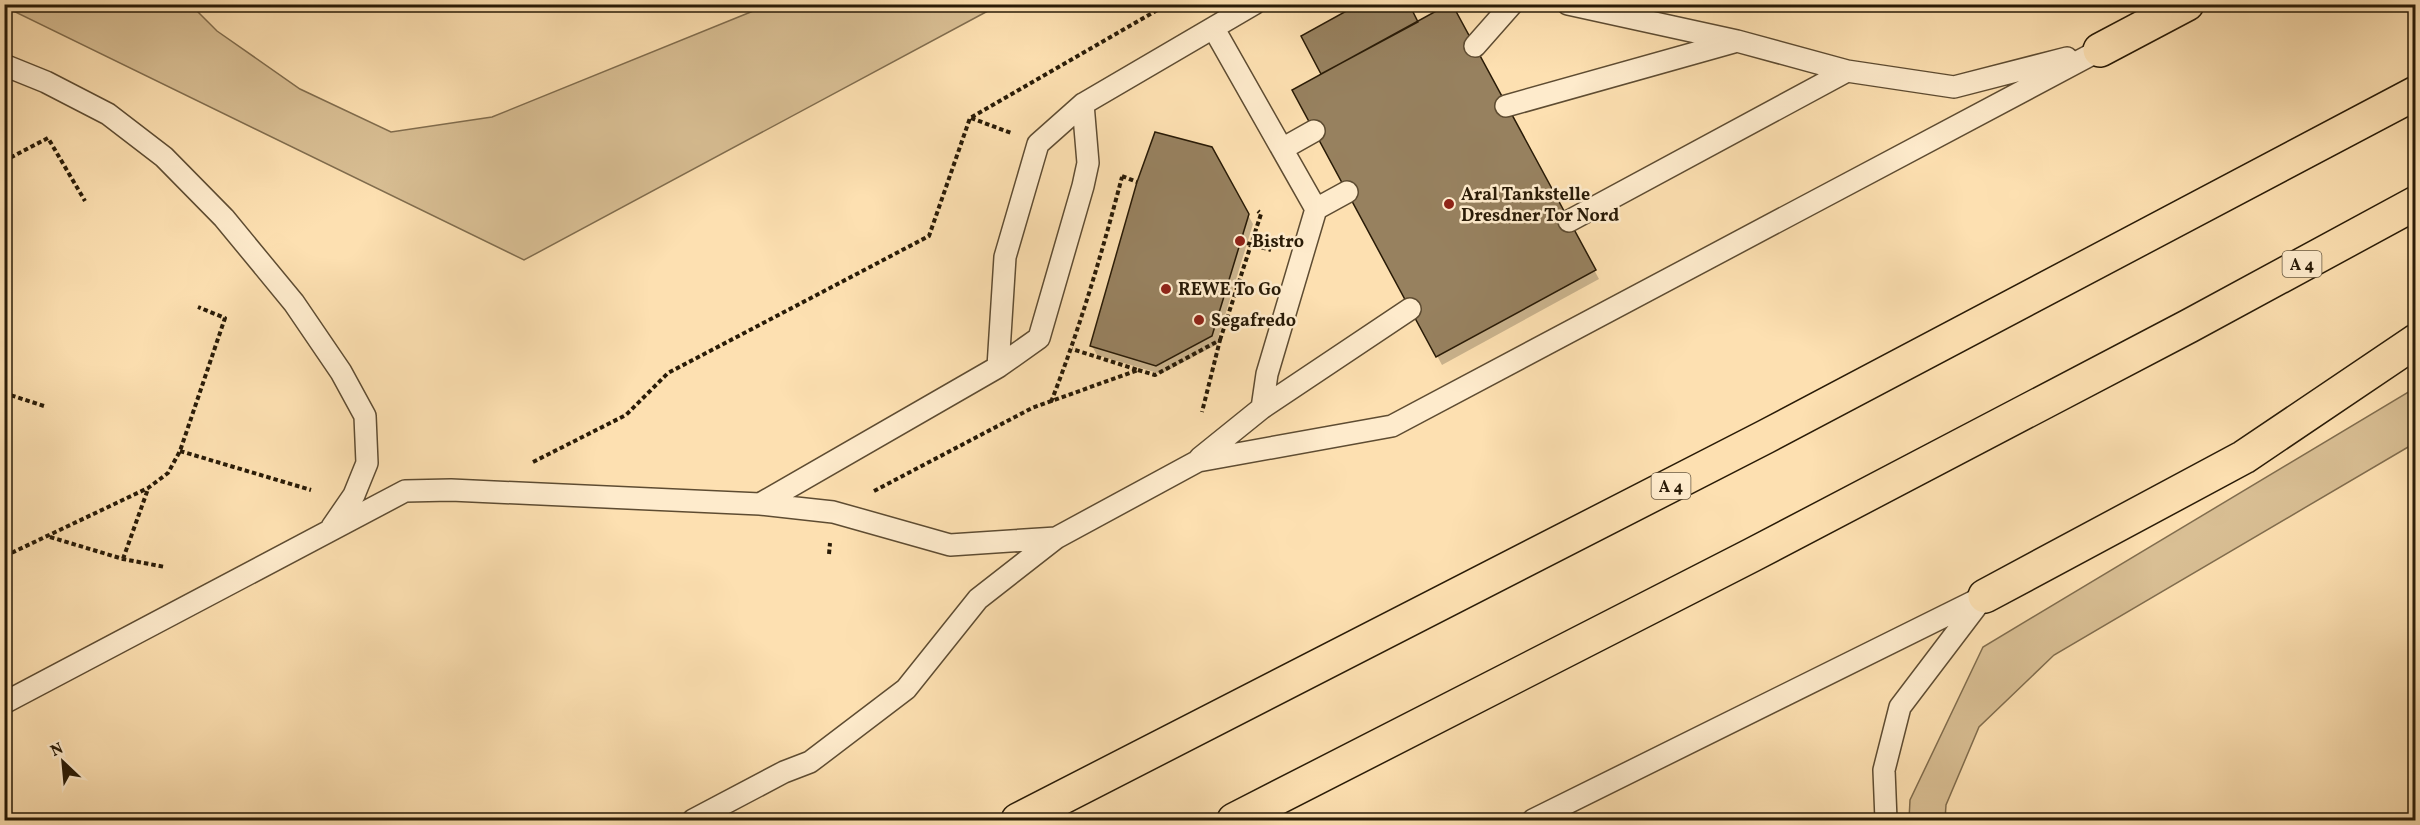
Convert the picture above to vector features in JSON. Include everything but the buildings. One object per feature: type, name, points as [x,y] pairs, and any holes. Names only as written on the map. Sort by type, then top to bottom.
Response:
[{"type":"highway","points":[[2100,50],[2187,4]]},
{"type":"highway","name":"A 4","points":[[1018,820],[1744,448],[2415,93]]},
{"type":"highway","name":"A 4","points":[[1234,820],[1762,549],[2189,326],[2415,203]]},
{"type":"highway","points":[[1985,596],[2244,457],[2415,340]]},
{"type":"lane","points":[[998,367],[1005,257],[1038,144],[1083,104],[1254,4]]},
{"type":"lane","points":[[1475,46],[1512,4]]},
{"type":"lane","points":[[1569,4],[1737,41],[1847,72],[1954,87],[2100,50]]},
{"type":"lane","points":[[1214,29],[1316,209]]},
{"type":"lane","points":[[1506,106],[1737,41]]},
{"type":"lane","points":[[1198,461],[1392,426],[2100,50]]},
{"type":"lane","points":[[4,65],[46,82],[108,114],[164,157],[224,218],[294,303],[341,372],[365,416],[368,463],[354,495],[330,530]]},
{"type":"lane","points":[[1569,221],[1847,72]]},
{"type":"lane","points":[[760,504],[998,367],[1039,338],[1081,196],[1088,163],[1083,104]]},
{"type":"lane","points":[[1282,149],[1314,131]]},
{"type":"lane","points":[[1262,408],[1267,374],[1316,209],[1347,192]]},
{"type":"lane","points":[[693,820],[784,772],[810,762],[906,689],[978,599],[1056,538],[1198,461],[1262,408],[1410,309]]},
{"type":"lane","points":[[4,703],[405,492],[451,490],[760,504],[833,512],[950,545],[1056,538]]},
{"type":"lane","points":[[1533,820],[1985,596]]},
{"type":"lane","points":[[1886,820],[1884,770],[1900,707],[1985,596]]},
{"type":"path","points":[[526,466],[626,415],[668,373],[928,236],[970,118],[1168,4]]},
{"type":"path","points":[[4,161],[48,138],[85,201]]},
{"type":"path","points":[[1051,402],[1072,349],[1102,253],[1122,177]]},
{"type":"path","points":[[1202,412],[1220,340],[1260,214],[1258,212]]},
{"type":"path","points":[[5,556],[148,488],[168,473],[180,451],[225,318],[198,307]]},
{"type":"path","points":[[1072,349],[1155,375],[1220,340]]},
{"type":"path","points":[[829,554],[833,512],[1032,408],[1138,370]]},
{"type":"path","points":[[4,393],[44,406]]},
{"type":"path","points":[[180,451],[311,490]]},
{"type":"path","points":[[123,559],[148,488]]},
{"type":"path","points":[[49,537],[123,559],[165,567]]},
{"type":"shaded area","points":[[4,5],[191,5],[217,31],[300,89],[391,132],[492,117],[768,5],[999,5],[524,260]]},
{"type":"shaded area","points":[[2415,388],[2415,443],[2054,655],[1979,727],[1946,805],[1945,820],[1909,820],[1910,800],[1983,647]]},
{"type":"place","name":"Aral Tankstelle Dresdner Tor Nord","points":[[1449,204]]},
{"type":"place","name":"Bistro","points":[[1240,241]]},
{"type":"place","name":"REWE To Go","points":[[1166,289]]},
{"type":"place","name":"Segafredo","points":[[1199,320]]}]
